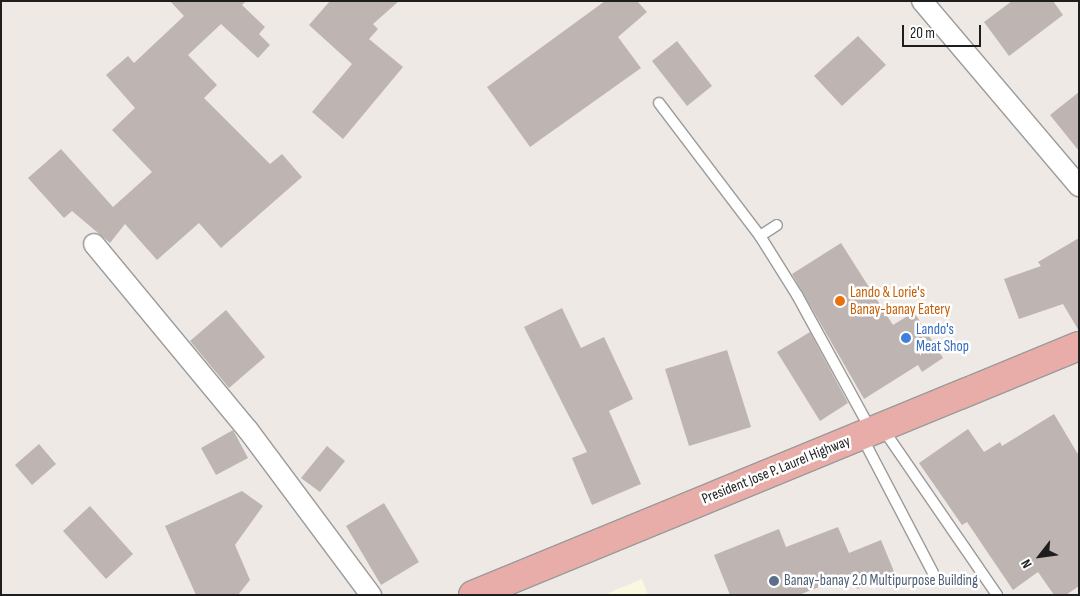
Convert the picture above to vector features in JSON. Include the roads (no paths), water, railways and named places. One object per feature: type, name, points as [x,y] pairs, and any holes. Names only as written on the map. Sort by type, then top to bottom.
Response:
[{"type":"highway","name":"President Jose P. Laurel Highway","points":[[473,595],[1079,346]]},
{"type":"street","points":[[922,1],[1079,186]]},
{"type":"street","points":[[94,244],[248,430],[371,595]]},
{"type":"lane","points":[[659,103],[760,236],[797,295],[871,430],[932,573]]},
{"type":"lane","points":[[760,236],[777,225]]},
{"type":"lane","points":[[871,430],[997,595]]},
{"type":"place","name":"Lando & Lorie's Banay-banay Eatery","points":[[840,301]]},
{"type":"place","name":"Lando's Meat Shop","points":[[906,338]]},
{"type":"place","name":"Banay-banay 2.0 Multipurpose Building","points":[[774,581]]}]
